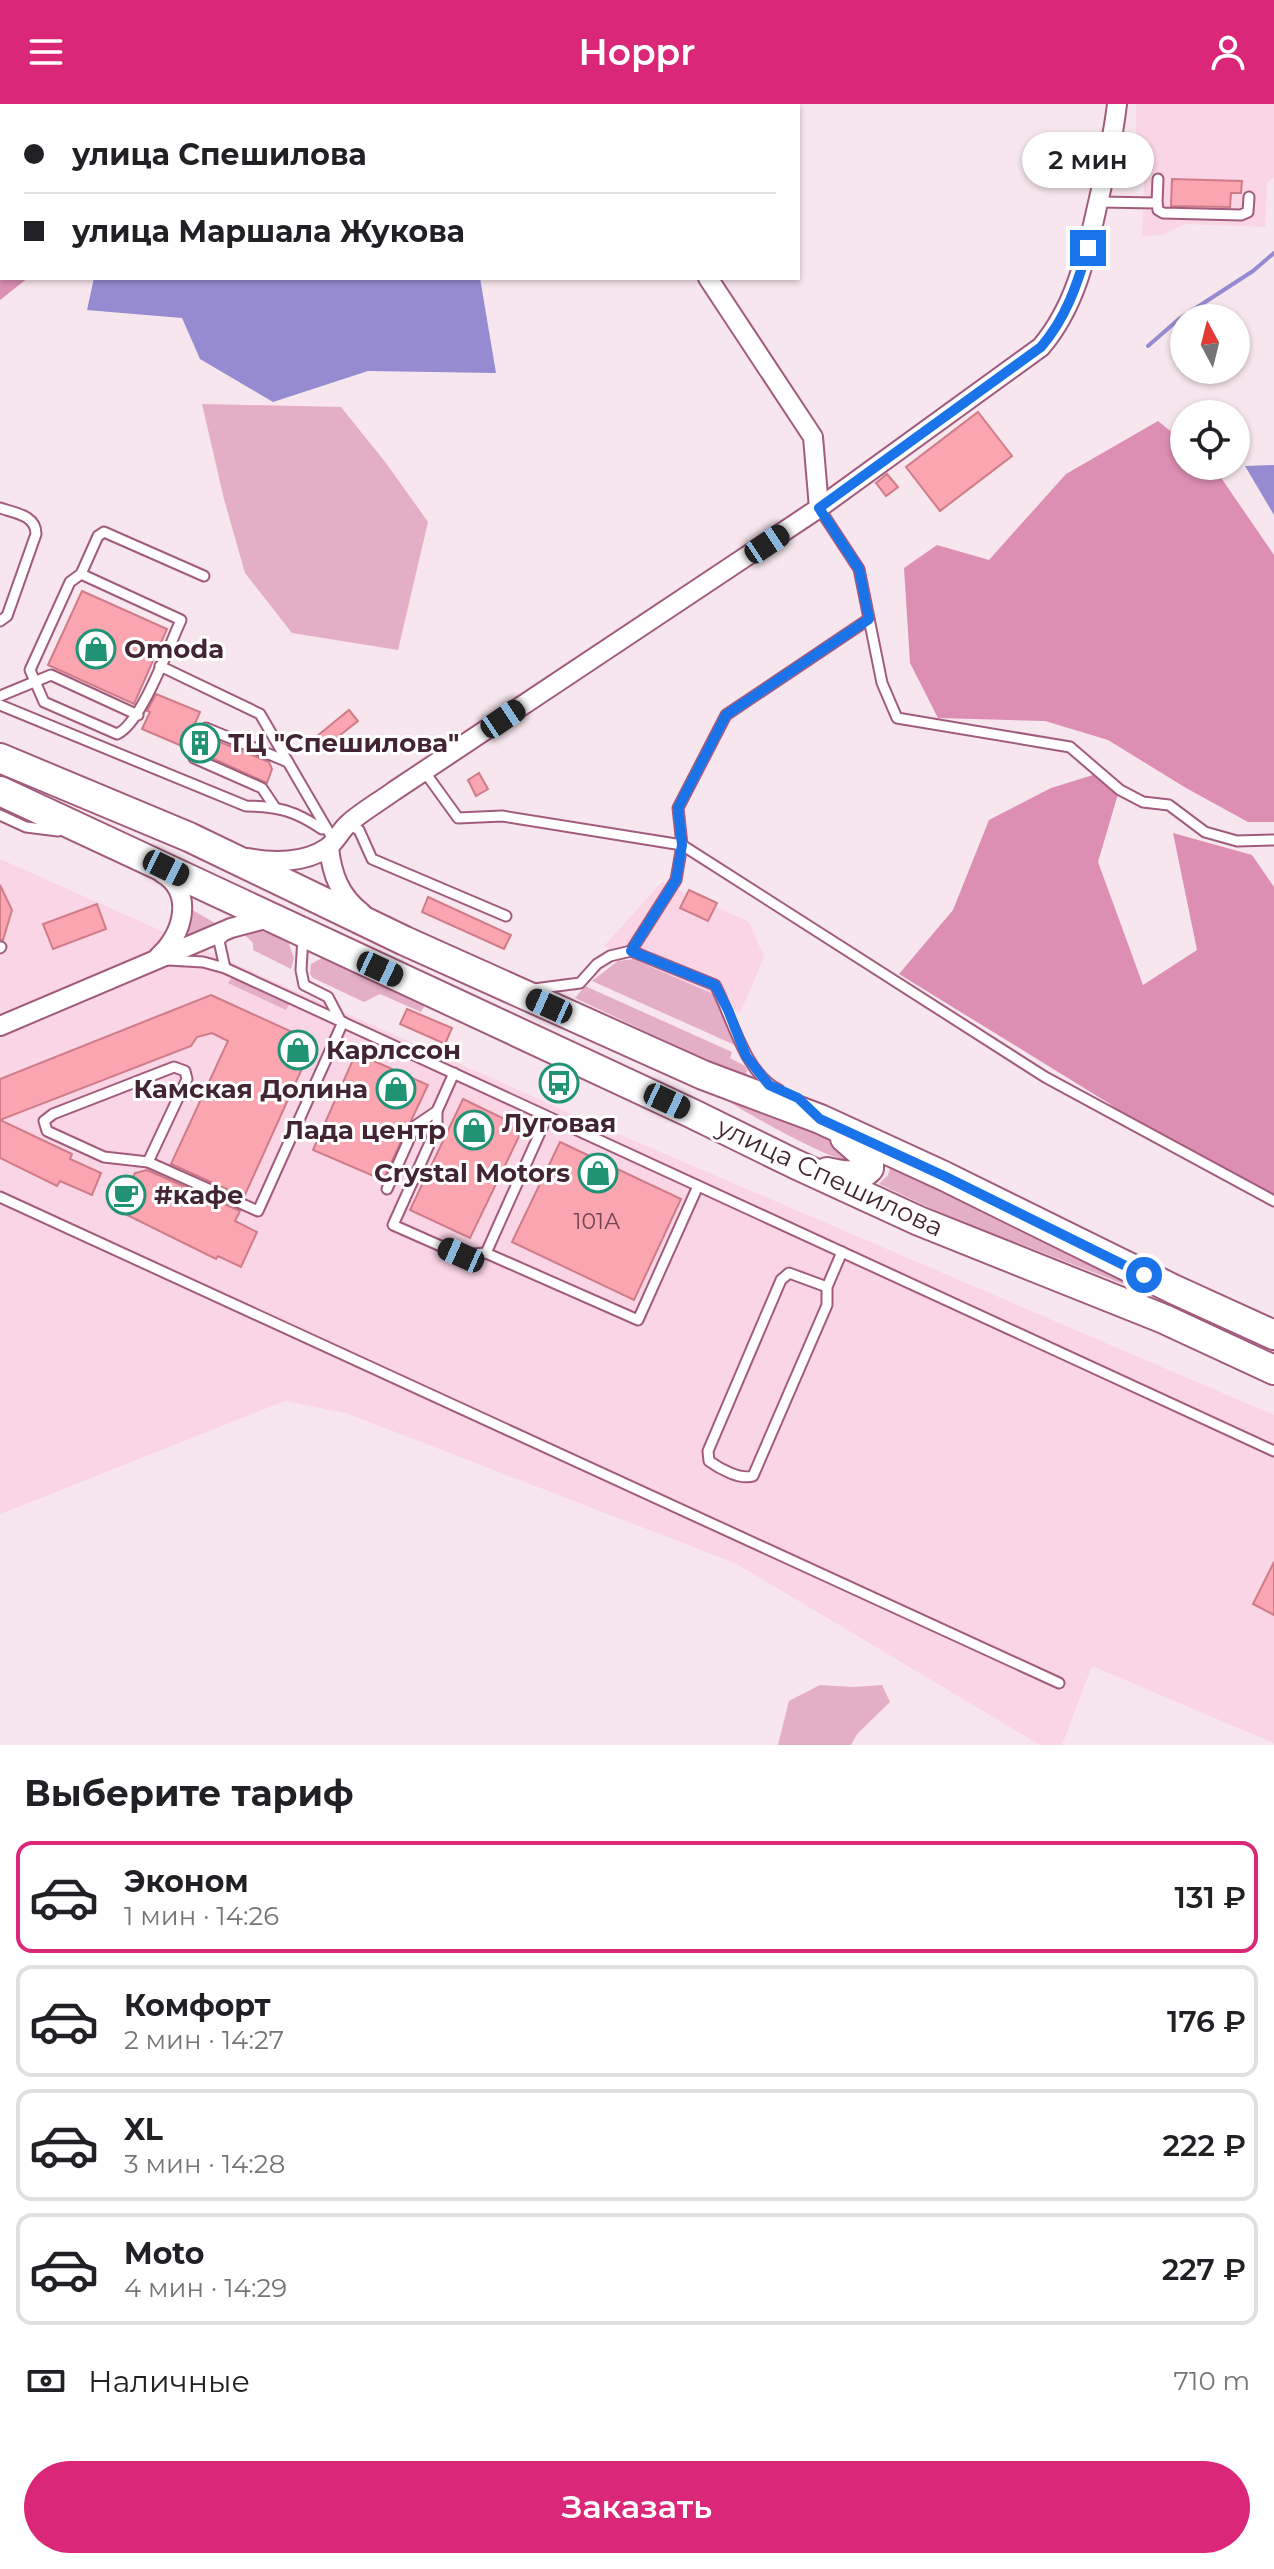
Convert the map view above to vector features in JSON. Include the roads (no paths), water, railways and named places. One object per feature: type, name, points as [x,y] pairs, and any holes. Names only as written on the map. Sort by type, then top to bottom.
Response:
[{"type":"main road","name":"улица Спешилова","points":[[0,758],[189,837],[405,941],[703,1075],[820,1119],[1274,1335]]},
{"type":"main road","name":"улица Спешилова","points":[[0,791],[919,1221],[1164,1319],[1274,1370]]},
{"type":"main road","points":[[795,1164],[853,1176],[864,1174],[869,1168],[869,1159],[862,1151],[820,1119]]},
{"type":"street","points":[[189,837],[233,855],[262,861],[287,861],[311,856],[328,839],[424,771],[819,508],[1041,347],[1066,312],[1078,283],[1099,202],[1117,104]]},
{"type":"street","points":[[709,280],[813,437],[819,508]]},
{"type":"street","points":[[328,839],[331,870],[340,891],[358,911],[405,941]]},
{"type":"street","points":[[115,843],[167,876],[176,886],[183,902],[182,919],[170,946],[147,964]]},
{"type":"street","points":[[0,1026],[231,928],[269,918]]},
{"type":"lane","points":[[1158,179],[1157,203],[1160,212],[1241,215],[1248,212],[1249,197]]},
{"type":"lane","points":[[1099,202],[1157,203]]},
{"type":"lane","points":[[0,508],[34,521],[36,534],[7,616],[0,621]]},
{"type":"lane","points":[[819,508],[859,569],[882,683],[897,718],[1070,747],[1120,790],[1143,802],[1169,805],[1205,832],[1237,841],[1274,840]]},
{"type":"lane","points":[[81,574],[181,620],[138,715],[122,733],[112,733],[44,702],[30,670],[70,582],[81,574],[98,536],[104,532],[204,576]]},
{"type":"lane","points":[[631,951],[676,880],[682,845],[678,808],[726,715],[869,619]]},
{"type":"lane","points":[[160,666],[256,711],[288,762],[328,839]]},
{"type":"lane","points":[[0,696],[51,675],[138,715]]},
{"type":"lane","points":[[0,705],[246,806],[274,806],[301,815],[328,839]]},
{"type":"lane","points":[[204,733],[206,728],[288,762]]},
{"type":"lane","points":[[196,752],[194,758],[262,788],[274,806]]},
{"type":"lane","points":[[424,771],[458,818],[502,816],[682,845],[1045,1077],[1274,1201]]},
{"type":"lane","points":[[0,815],[26,827],[115,843]]},
{"type":"lane","points":[[348,824],[359,830],[372,859],[506,916]]},
{"type":"lane","points":[[225,968],[219,941],[231,928]]},
{"type":"lane","points":[[303,934],[301,970],[304,985],[328,997],[342,1022]]},
{"type":"lane","points":[[498,983],[530,989],[580,983],[597,964],[610,956],[631,951],[715,985],[746,1056],[769,1085],[783,1092]]},
{"type":"lane","points":[[147,964],[175,959],[225,968],[1274,1451]]},
{"type":"lane","points":[[148,1162],[187,1079],[187,1073],[180,1069],[168,1069],[81,1102],[44,1121],[47,1131],[104,1157],[148,1162],[258,1211],[342,1022]]},
{"type":"lane","points":[[454,1073],[437,1111],[437,1127],[393,1225],[461,1255],[486,1253],[638,1320],[698,1186]]},
{"type":"lane","points":[[798,1098],[820,1119]]},
{"type":"lane","points":[[387,1189],[415,1126],[437,1111]]},
{"type":"lane","points":[[486,1253],[547,1117]]},
{"type":"lane","points":[[0,1197],[1059,1683]]},
{"type":"lane","points":[[827,1287],[797,1274],[789,1273],[781,1280],[708,1451],[709,1461],[714,1465],[743,1477],[753,1476],[827,1305],[827,1287],[842,1252]]},
{"type":"waterway","points":[[1148,346],[1179,319],[1253,271],[1274,253]]},
{"type":"place","name":"Omoda","points":[[96,649]]},
{"type":"place","name":"ТЦ \"Спешилова\"","points":[[200,743]]},
{"type":"place","name":"Карлссон","points":[[298,1050]]},
{"type":"place","name":"Луговая","points":[[559,1083]]},
{"type":"place","name":"Камская Долина","points":[[396,1089]]},
{"type":"place","name":"Лада центр","points":[[474,1130]]},
{"type":"place","name":"Crystal Motors","points":[[598,1173]]},
{"type":"place","name":"#кафе","points":[[126,1195]]}]
